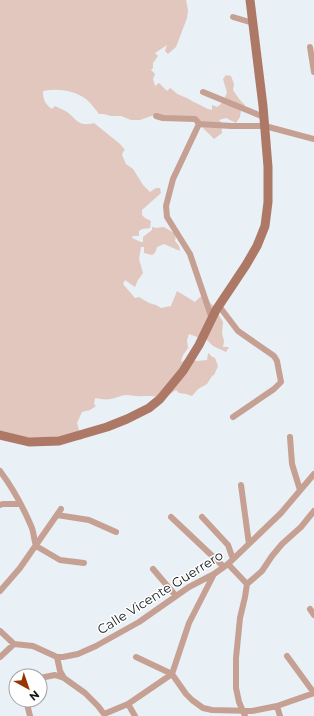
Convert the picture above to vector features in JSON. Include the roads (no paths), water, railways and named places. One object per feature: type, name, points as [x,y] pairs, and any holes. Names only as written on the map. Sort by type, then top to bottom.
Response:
[{"type":"main road","points":[[0,435],[29,442],[59,441],[107,427],[149,408],[160,399],[178,378],[199,346],[218,308],[257,246],[265,226],[268,202],[268,167],[250,0]]},
{"type":"street","points":[[233,17],[253,23]]},
{"type":"street","points":[[310,47],[314,72]]},
{"type":"street","points":[[203,92],[264,121],[314,139]]},
{"type":"street","points":[[156,116],[163,118],[195,119],[198,122],[232,126],[264,121]]},
{"type":"street","points":[[198,122],[173,179],[166,206],[167,217],[190,254],[212,319]]},
{"type":"street","points":[[218,308],[222,310],[238,330],[274,356],[281,382],[274,389],[233,417]]},
{"type":"street","points":[[290,437],[292,464],[300,490]]},
{"type":"street","points":[[0,471],[7,480],[20,504],[32,529],[36,546],[60,560],[84,563]]},
{"type":"street","name":"Calle Vicente Guerrero","points":[[56,657],[78,654],[96,646],[139,622],[189,587],[214,574],[249,544],[281,513],[314,474]]},
{"type":"street","points":[[241,485],[249,544]]},
{"type":"street","points":[[0,505],[20,504]]},
{"type":"street","points":[[0,591],[20,568],[61,509]]},
{"type":"street","points":[[243,714],[236,688],[236,658],[240,618],[247,584],[262,572],[282,544],[301,527],[314,511]]},
{"type":"street","points":[[57,515],[89,520],[116,532]]},
{"type":"street","points":[[171,517],[228,563],[247,584]]},
{"type":"street","points":[[202,517],[228,545],[228,563]]},
{"type":"street","points":[[153,569],[176,596]]},
{"type":"street","points":[[48,676],[55,675],[64,678],[85,693],[98,706],[104,715],[128,704],[172,674],[189,624],[214,574]]},
{"type":"street","points":[[310,608],[314,615]]},
{"type":"street","points":[[0,630],[14,644],[33,646],[56,657],[60,671],[64,678]]},
{"type":"street","points":[[0,657],[14,644]]},
{"type":"street","points":[[136,657],[172,674],[186,694],[203,708],[243,714],[277,706],[314,693],[287,656]]},
{"type":"street","points":[[128,704],[135,716]]},
{"type":"street","points":[[277,706],[280,716]]}]
